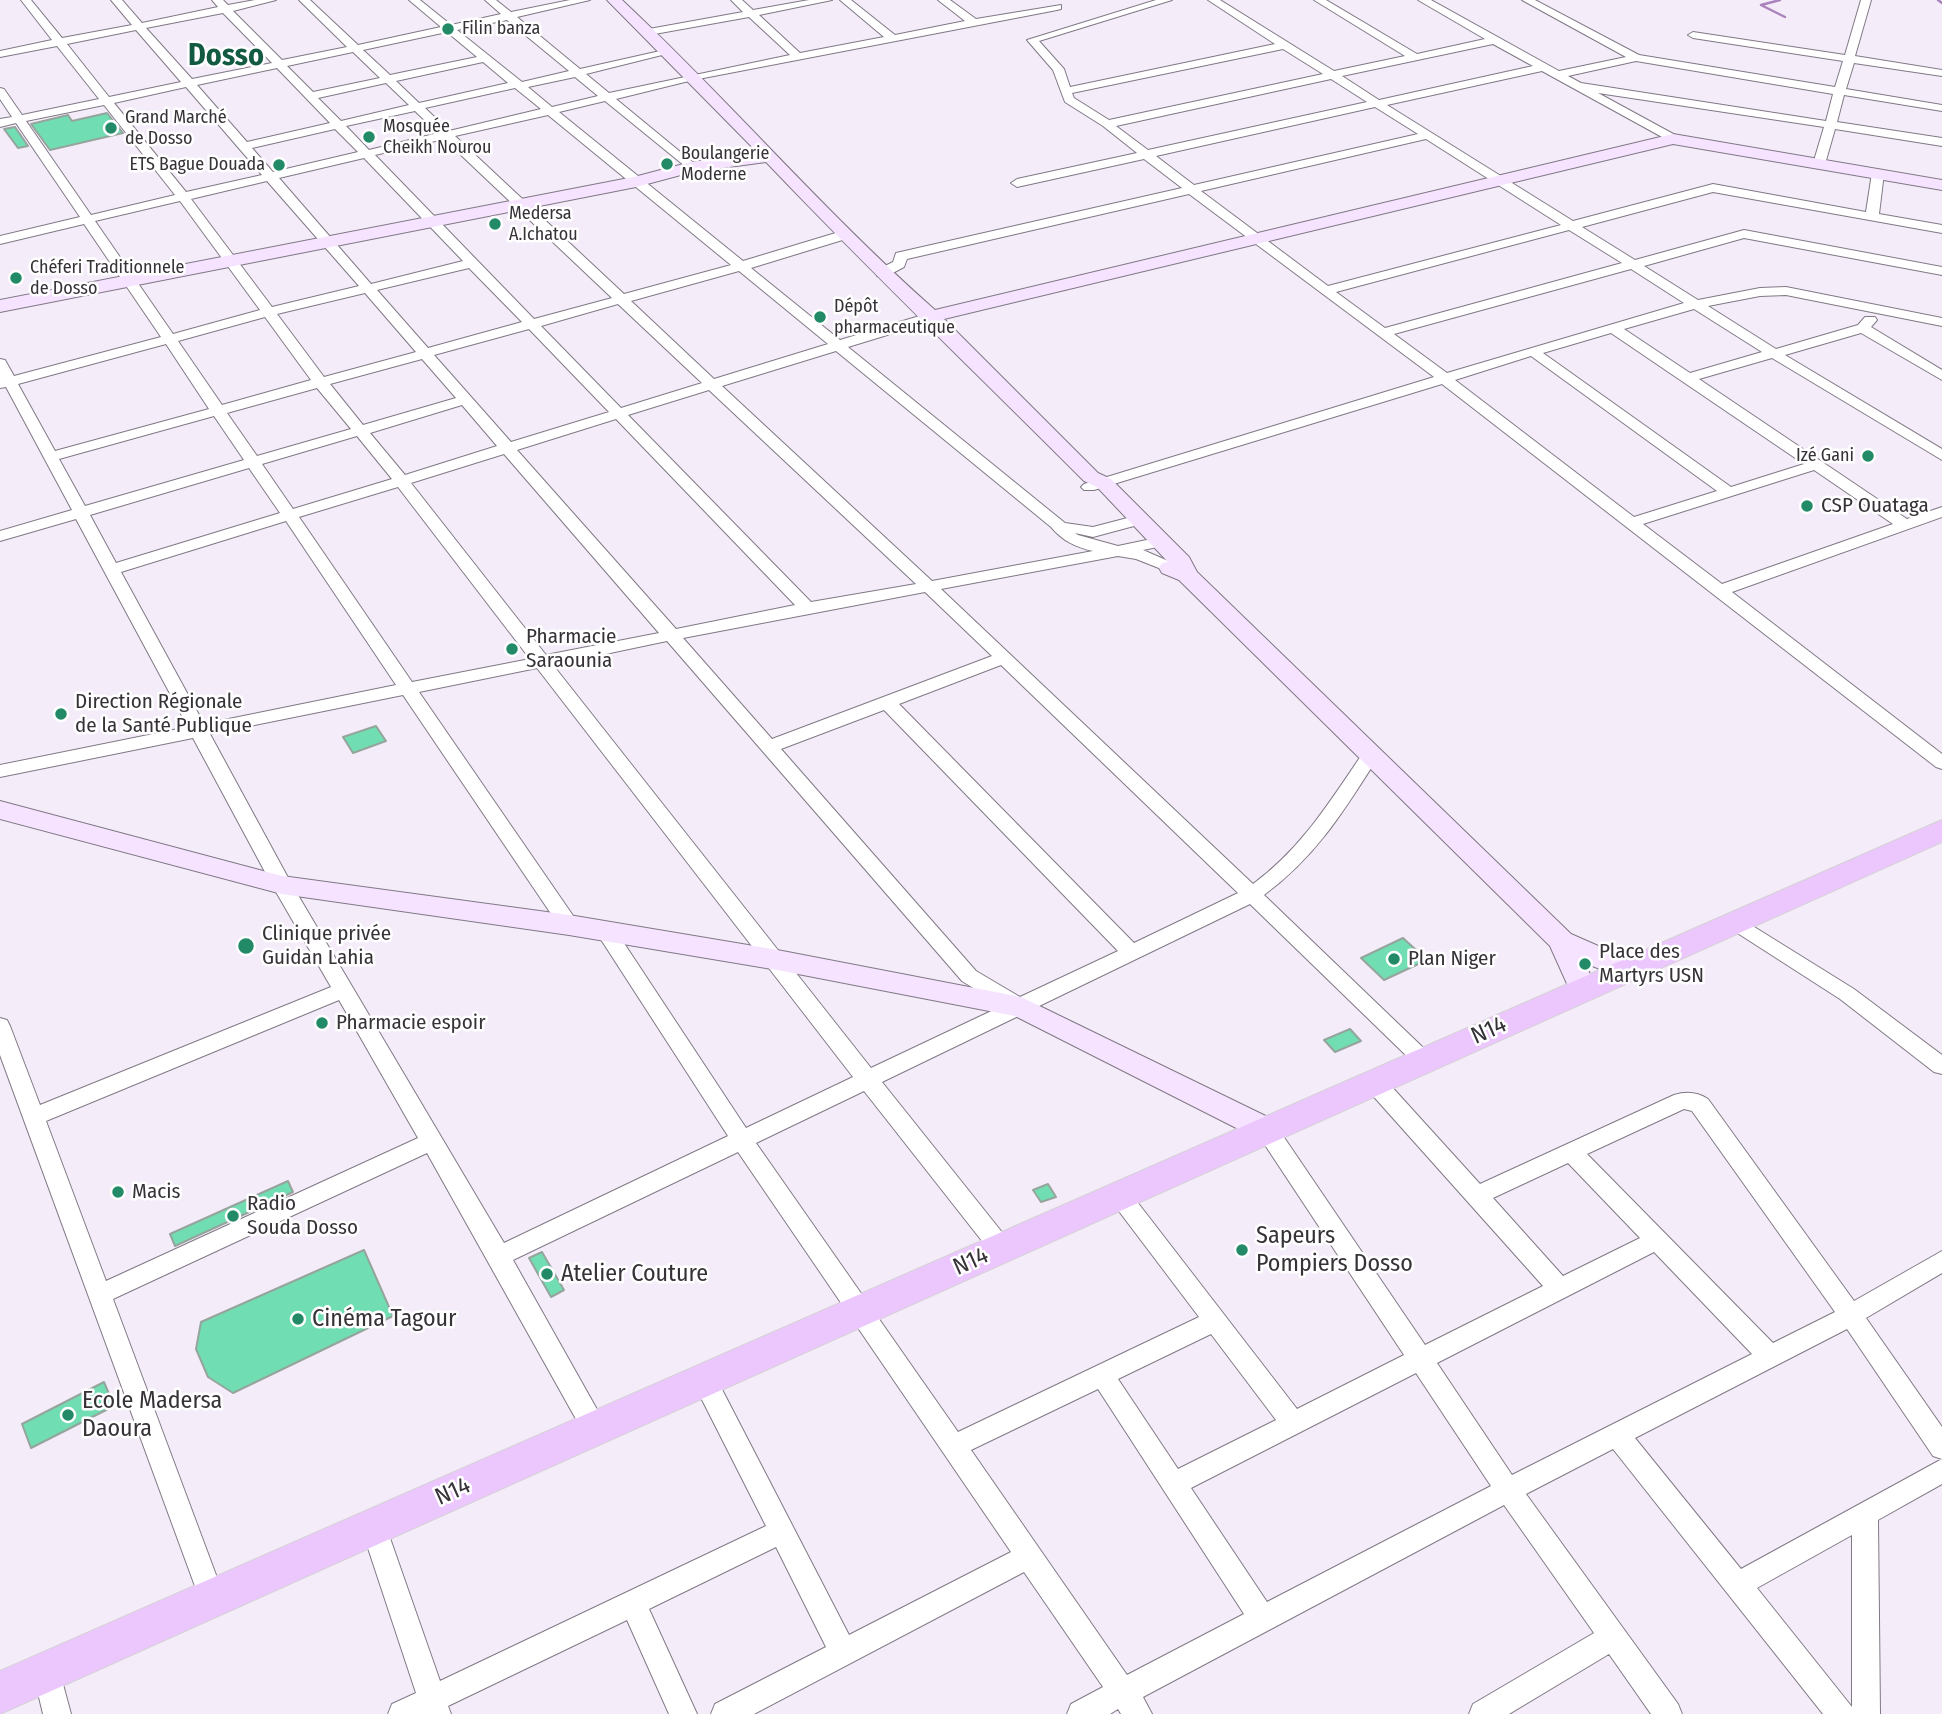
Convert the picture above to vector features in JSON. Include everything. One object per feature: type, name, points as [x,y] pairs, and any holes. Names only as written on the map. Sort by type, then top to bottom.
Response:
[{"type":"main road","points":[[614,0],[669,52],[844,235],[931,317],[1095,483]]},
{"type":"main road","name":"N14","points":[[0,1693],[1942,830]]},
{"type":"street","points":[[26,0],[184,198],[320,382],[362,430],[772,959],[1001,1248]]},
{"type":"street","points":[[116,0],[970,976],[1021,1007],[1267,1130],[1508,1490],[1668,1714]]},
{"type":"street","points":[[0,54],[139,26],[222,4],[271,0]]},
{"type":"street","points":[[304,0],[928,586],[1001,659],[1425,1060]]},
{"type":"street","points":[[414,0],[1073,536],[1098,548],[1141,555],[1178,571]]},
{"type":"street","points":[[490,0],[691,167]]},
{"type":"street","points":[[0,123],[585,0]]},
{"type":"street","points":[[736,0],[797,56]]},
{"type":"street","points":[[649,32],[827,0]]},
{"type":"street","points":[[845,0],[892,38]]},
{"type":"street","points":[[943,0],[974,23]]},
{"type":"street","points":[[1032,40],[1167,0]]},
{"type":"street","points":[[1213,0],[1774,354],[1942,455]]},
{"type":"street","points":[[1319,0],[1416,58]]},
{"type":"street","points":[[1423,0],[1673,139],[1942,185]]},
{"type":"street","points":[[1527,0],[1636,58],[1942,108]]},
{"type":"street","points":[[1819,164],[1866,0]]},
{"type":"street","points":[[0,240],[607,96],[797,56],[974,23],[1053,3]]},
{"type":"street","points":[[1032,40],[1037,14],[1053,3]]},
{"type":"street","points":[[222,4],[807,608]]},
{"type":"street","points":[[1693,35],[1940,73],[1942,59]]},
{"type":"street","points":[[1032,40],[1058,69],[1069,100],[1107,124],[1256,240],[1444,378],[1942,763]]},
{"type":"street","points":[[1107,124],[1495,40]]},
{"type":"street","points":[[1066,91],[1284,45]]},
{"type":"street","points":[[244,146],[669,52]]},
{"type":"street","points":[[311,96],[485,58]]},
{"type":"street","points":[[1557,75],[1636,58]]},
{"type":"street","points":[[1017,183],[1543,67]]},
{"type":"street","points":[[1577,86],[1942,142]]},
{"type":"street","points":[[0,91],[569,925]]},
{"type":"street","points":[[882,273],[899,264],[901,256],[1430,135]]},
{"type":"street","points":[[112,570],[931,317],[1673,139]]},
{"type":"street","points":[[0,306],[636,182],[691,167],[768,157]]},
{"type":"street","points":[[1872,217],[1878,173]]},
{"type":"street","points":[[1325,291],[1713,188],[1942,229]]},
{"type":"street","points":[[1383,333],[1744,234],[1942,271]]},
{"type":"street","points":[[50,457],[424,354],[530,322],[741,266],[844,235]]},
{"type":"street","points":[[5,384],[270,312],[473,263]]},
{"type":"street","points":[[1583,990],[1560,942],[1371,754],[1178,571],[1095,483],[1696,304],[1760,292],[1786,291],[1942,322]]},
{"type":"street","points":[[1688,378],[1863,328],[1879,309]]},
{"type":"street","points":[[1613,328],[1904,524]]},
{"type":"street","points":[[1863,328],[1942,376]]},
{"type":"street","points":[[1532,351],[1729,492]]},
{"type":"street","points":[[0,363],[5,384],[81,512],[282,885],[499,1256],[595,1429]]},
{"type":"street","points":[[0,536],[465,400]]},
{"type":"street","points":[[1631,523],[1816,465]]},
{"type":"street","points":[[1719,591],[1942,512]]},
{"type":"street","points":[[1058,563],[1073,536],[1131,522]]},
{"type":"street","points":[[0,771],[807,608],[1153,544]]},
{"type":"street","points":[[769,747],[1001,659]]},
{"type":"street","points":[[887,702],[1133,954]]},
{"type":"street","points":[[499,1256],[1250,896],[1285,870],[1311,842],[1371,754]]},
{"type":"street","points":[[0,810],[282,885],[569,925],[772,959],[1021,1007]]},
{"type":"street","points":[[1735,922],[1847,994],[1942,1066]]},
{"type":"street","points":[[607,933],[741,1139],[1138,1714]]},
{"type":"street","points":[[1560,942],[1627,970]]},
{"type":"street","points":[[33,1117],[343,990]]},
{"type":"street","points":[[0,1026],[212,1599]]},
{"type":"street","points":[[1374,1082],[1560,1289]]},
{"type":"street","points":[[1476,1196],[1682,1101],[1693,1101],[1700,1105],[1851,1315],[1942,1448]]},
{"type":"street","points":[[99,1295],[432,1141]]},
{"type":"street","points":[[1570,1152],[1770,1356]]},
{"type":"street","points":[[1120,1196],[1293,1423]]},
{"type":"street","points":[[1173,1484],[1657,1240]]},
{"type":"street","points":[[1082,1714],[1508,1490],[1851,1315],[1942,1261]]},
{"type":"street","points":[[954,1446],[1215,1321]]},
{"type":"street","points":[[1102,1375],[1262,1619]]},
{"type":"street","points":[[704,1380],[843,1651]]},
{"type":"street","points":[[1617,1434],[1841,1714]]},
{"type":"street","points":[[1737,1585],[1942,1471]]},
{"type":"street","points":[[1865,1514],[1866,1714]]},
{"type":"street","points":[[374,1527],[435,1707]]},
{"type":"street","points":[[402,1714],[435,1707],[633,1603],[783,1531]]},
{"type":"street","points":[[725,1714],[1029,1556]]},
{"type":"street","points":[[633,1603],[683,1714]]},
{"type":"street","points":[[1483,1714],[1613,1637]]},
{"type":"street","points":[[47,1672],[57,1714]]},
{"type":"building","points":[[107,113],[123,133],[50,150],[31,124],[68,115],[72,121]]},
{"type":"building","points":[[15,127],[28,146],[18,148],[4,129]]},
{"type":"building","points":[[376,726],[386,741],[353,753],[343,737]]},
{"type":"building","name":"Plan Niger","points":[[1403,938],[1427,960],[1384,980],[1361,958]]},
{"type":"building","points":[[1350,1029],[1361,1041],[1335,1052],[1324,1040]]},
{"type":"building","name":"Radio Souda Dosso","points":[[288,1181],[293,1192],[175,1246],[170,1234]]},
{"type":"building","points":[[1048,1184],[1056,1197],[1041,1202],[1033,1190]]},
{"type":"building","name":"Cinéma Tagour","points":[[364,1250],[393,1316],[233,1393],[208,1377],[196,1349],[201,1322]]},
{"type":"building","name":"Atelier Couture","points":[[542,1252],[564,1290],[551,1297],[529,1258]]},
{"type":"building","name":"Ecole Madersa Daoura","points":[[104,1382],[114,1406],[31,1448],[22,1424]]},
{"type":"waterway","points":[[1780,0],[1761,5],[1785,17]]},
{"type":"waterway","points":[[1938,0],[1942,3]]},
{"type":"place","name":"Filin banza","points":[[448,29]]},
{"type":"place","name":"Grand Marché de Dosso","points":[[111,128]]},
{"type":"place","name":"Mosquée Cheikh Nourou","points":[[369,137]]},
{"type":"place","name":"Boulangerie Moderne","points":[[667,164]]},
{"type":"place","name":"ETS Bague Douada","points":[[279,165]]},
{"type":"place","name":"Medersa A.Ichatou","points":[[495,224]]},
{"type":"place","name":"Chéferi Traditionnele de Dosso","points":[[16,278]]},
{"type":"place","name":"Dépôt pharmaceutique","points":[[820,317]]},
{"type":"place","name":"Izé Gani","points":[[1868,456]]},
{"type":"place","name":"CSP Ouataga","points":[[1807,506]]},
{"type":"place","name":"Pharmacie Saraounia","points":[[512,649]]},
{"type":"place","name":"Direction Régionale de la Santé Publique","points":[[61,714]]},
{"type":"place","name":"Clinique privée Guidan Lahia","points":[[246,946]]},
{"type":"place","name":"Plan Niger","points":[[1394,959]]},
{"type":"place","name":"Place des Martyrs USN","points":[[1585,964]]},
{"type":"place","name":"Pharmacie espoir","points":[[322,1023]]},
{"type":"place","name":"Macis","points":[[118,1192]]},
{"type":"place","name":"Radio Souda Dosso","points":[[233,1216]]},
{"type":"place","name":"Sapeurs Pompiers Dosso","points":[[1242,1250]]},
{"type":"place","name":"Atelier Couture","points":[[547,1274]]},
{"type":"place","name":"Cinéma Tagour","points":[[298,1319]]},
{"type":"place","name":"Ecole Madersa Daoura","points":[[68,1415]]},
{"type":"district","name":"Dosso","points":[[226,57]]}]
